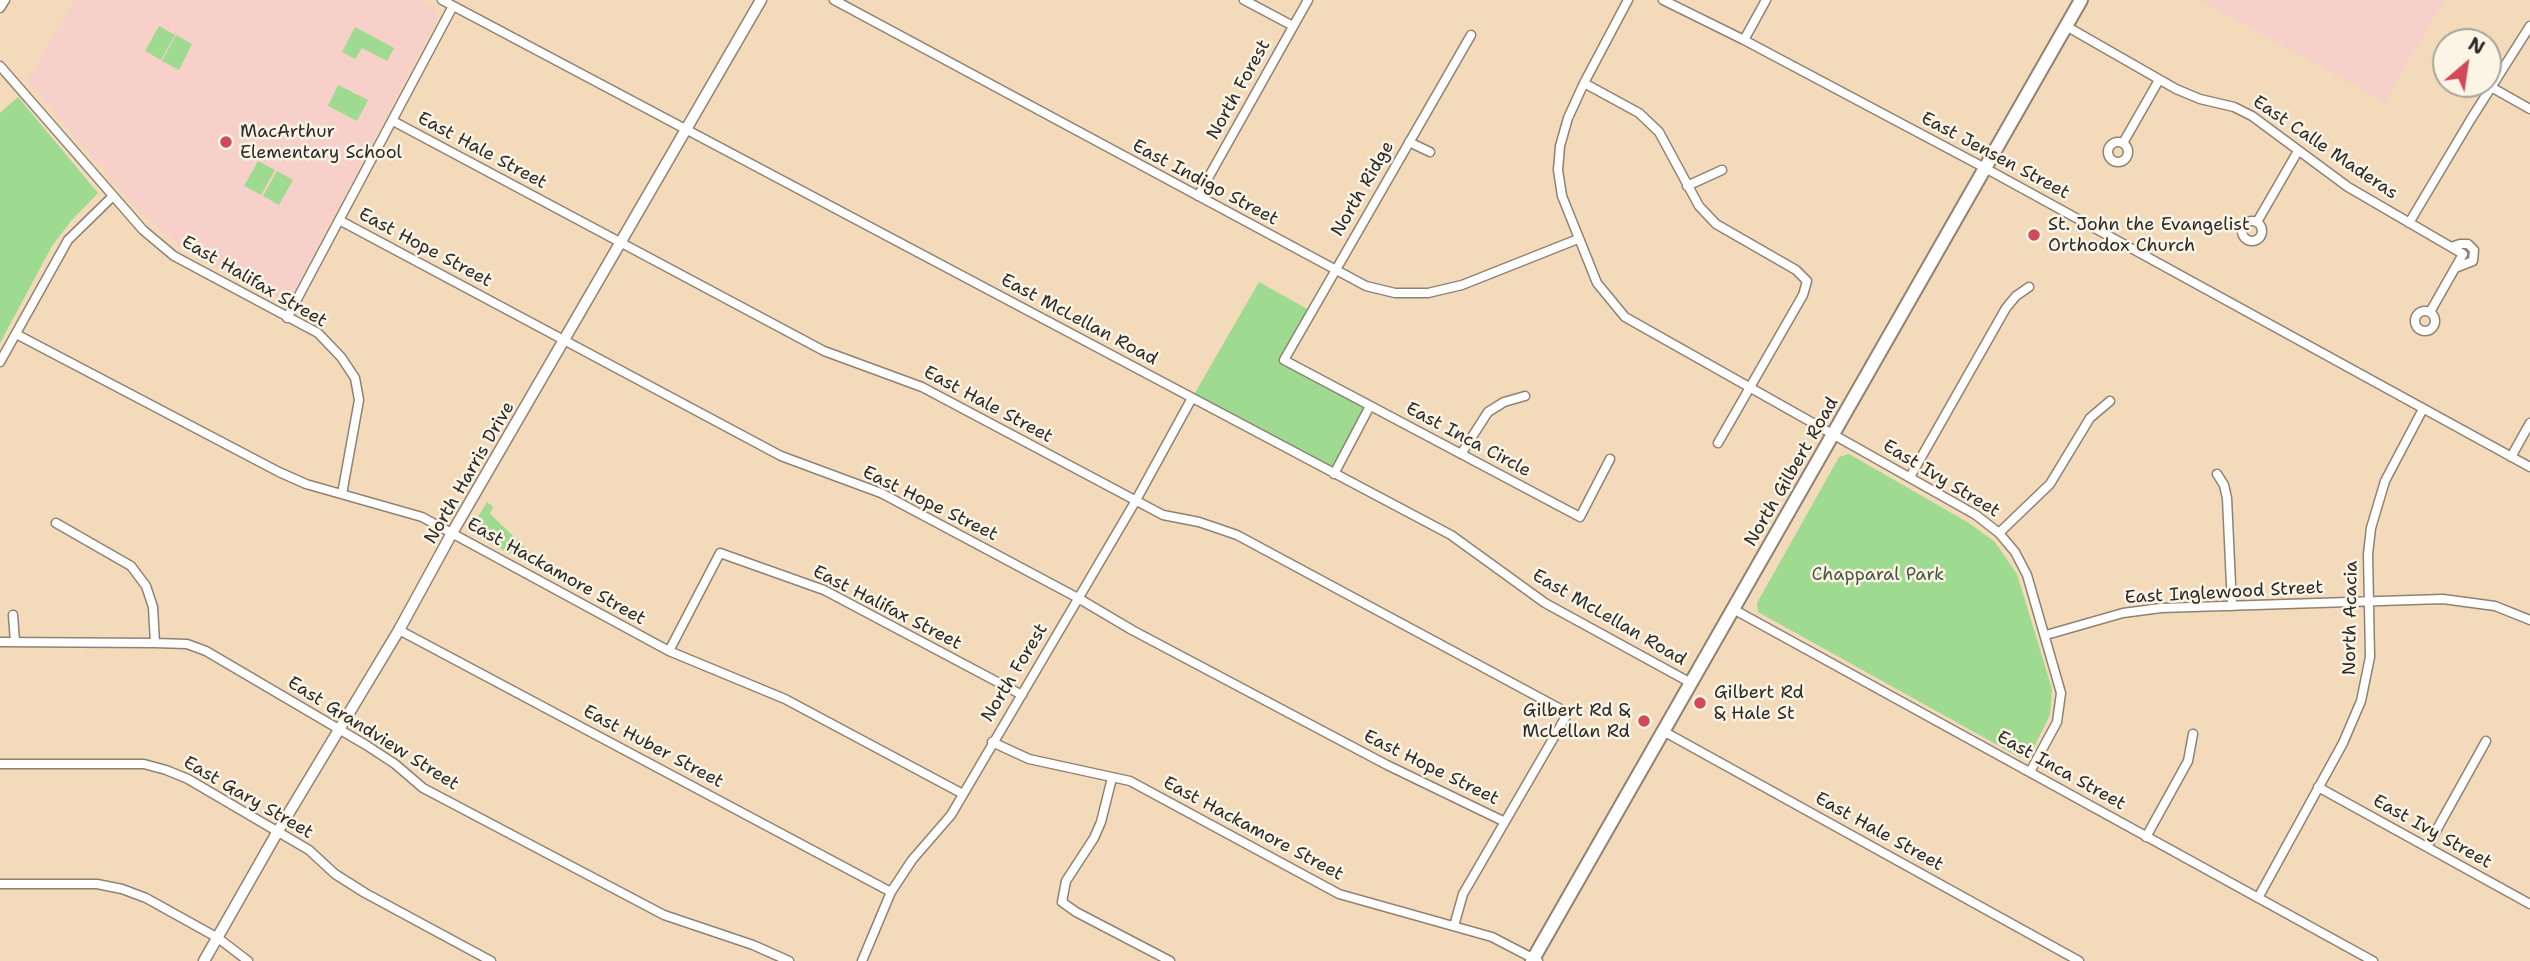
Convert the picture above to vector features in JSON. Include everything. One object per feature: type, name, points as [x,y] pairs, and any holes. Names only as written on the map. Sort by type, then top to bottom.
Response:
[{"type":"main road","name":"North Gilbert Road","points":[[1534,960],[2081,0]]},
{"type":"street","points":[[0,8],[5,0]]},
{"type":"street","name":"East McLellan Road","points":[[442,0],[1451,535],[1545,603],[1691,683]]},
{"type":"street","name":"North Harris Drive","points":[[204,961],[278,831],[399,630],[452,533],[761,0]]},
{"type":"street","name":"East Indigo Street","points":[[834,0],[1366,286],[1395,293],[1428,293],[1462,285],[1578,239]]},
{"type":"street","points":[[1244,0],[1293,26]]},
{"type":"street","name":"North Forest","points":[[1198,196],[1308,0]]},
{"type":"street","name":"East Ivy Street","points":[[1628,0],[1584,83],[1568,118],[1560,146],[1558,170],[1562,196],[1597,283],[1625,317],[1976,515],[1999,533],[2015,552],[2027,575],[2060,683],[2061,703],[2052,732],[2030,772]]},
{"type":"street","name":"East Jensen Street","points":[[1663,0],[1985,168],[2530,467]]},
{"type":"street","points":[[1744,40],[1766,0]]},
{"type":"street","points":[[287,318],[453,6]]},
{"type":"street","name":"East Calle Maderas","points":[[2066,26],[2191,96],[2243,111],[2348,187],[2463,254],[2430,312]]},
{"type":"street","points":[[2502,70],[2530,26]]},
{"type":"street","name":"North Ridge","points":[[1284,360],[1471,35]]},
{"type":"street","name":"East Halifax Street","points":[[0,66],[143,230],[174,256],[318,333],[341,357],[355,378],[359,400],[342,494]]},
{"type":"street","points":[[2123,143],[2159,80]]},
{"type":"street","points":[[1584,83],[1639,113],[1659,132],[1699,206],[1716,224],[1796,270],[1807,281],[1803,295],[1718,443]]},
{"type":"street","points":[[2502,93],[2530,108]]},
{"type":"street","points":[[2409,223],[2484,98]]},
{"type":"street","name":"East Hale Street","points":[[393,121],[824,351],[922,387],[1163,515],[1199,522],[1237,534],[1568,713],[1503,821]]},
{"type":"street","points":[[1409,142],[1430,152]]},
{"type":"street","points":[[2257,222],[2298,151]]},
{"type":"street","points":[[1687,186],[1722,170]]},
{"type":"street","points":[[0,362],[68,240],[113,197]]},
{"type":"street","name":"East Hope Street","points":[[339,220],[781,456],[881,493],[1387,765],[1503,821]]},
{"type":"street","points":[[1910,477],[2006,309],[2016,296],[2029,287]]},
{"type":"street","name":"East Hackamore Street","points":[[16,334],[279,472],[306,484],[422,517],[669,651],[785,699],[963,794]]},
{"type":"street","name":"East Inca Circle","points":[[1284,360],[1580,517],[1610,459]]},
{"type":"street","points":[[1461,454],[1488,412],[1504,402],[1525,396]]},
{"type":"street","name":"North Forest","points":[[862,961],[891,892],[912,860],[951,815],[1135,502],[1192,398]]},
{"type":"street","points":[[1999,533],[2050,484],[2090,418],[2110,401]]},
{"type":"street","points":[[1334,474],[1370,406]]},
{"type":"street","name":"North Acacia","points":[[2258,898],[2350,730],[2363,694],[2370,657],[2368,554],[2377,504],[2390,470],[2423,409]]},
{"type":"street","points":[[2511,457],[2530,423]]},
{"type":"street","points":[[2217,474],[2224,485],[2227,498],[2232,606]]},
{"type":"street","points":[[56,523],[131,566],[146,586],[153,607],[155,643]]},
{"type":"street","name":"East Halifax Street","points":[[669,651],[720,553],[824,590],[1021,695]]},
{"type":"street","name":"East Inglewood Street","points":[[2046,635],[2123,613],[2161,608],[2370,601],[2469,600],[2495,606],[2530,620]]},
{"type":"street","name":"East Inca Street","points":[[1733,609],[2373,961]]},
{"type":"street","points":[[13,615],[15,642]]},
{"type":"street","name":"East Huber Street","points":[[399,630],[891,892]]},
{"type":"street","name":"East Grandview Street","points":[[0,642],[187,644],[206,651],[395,764],[423,788],[664,915],[753,945],[789,961]]},
{"type":"street","name":"East Hale Street","points":[[1663,732],[2079,961]]},
{"type":"street","points":[[2146,837],[2188,761],[2193,734]]},
{"type":"street","points":[[2427,847],[2486,741]]},
{"type":"street","name":"East Hackamore Street","points":[[992,742],[1029,759],[1130,781],[1339,894],[1502,941],[1534,960]]},
{"type":"street","name":"East Gary Street","points":[[0,764],[144,764],[166,769],[188,779],[309,850],[335,874],[365,893],[491,961]]},
{"type":"street","points":[[1112,778],[1106,806],[1094,838],[1066,881],[1062,902],[1170,961]]},
{"type":"street","name":"East Ivy Street","points":[[2318,787],[2530,904]]},
{"type":"street","points":[[1454,926],[1463,894],[1503,821]]},
{"type":"street","points":[[0,884],[97,884],[122,889],[146,898],[218,938],[248,961]]},
{"type":"shaded area","name":"MacArthur Elementary School","points":[[74,0],[420,0],[437,12],[437,20],[291,298],[286,302],[197,257],[161,231],[131,203],[27,81]]},
{"type":"shaded area","points":[[2199,0],[2444,0],[2385,102]]},
{"type":"green space","points":[[159,26],[175,35],[161,60],[145,51]]},
{"type":"green space","points":[[355,27],[394,48],[387,61],[362,48],[355,59],[342,52]]},
{"type":"green space","points":[[176,35],[192,44],[179,70],[162,61]]},
{"type":"green space","points":[[338,85],[368,100],[357,121],[328,106]]},
{"type":"green space","points":[[18,97],[98,193],[52,246],[0,343],[0,113]]},
{"type":"green space","points":[[258,161],[275,170],[261,195],[244,186]]},
{"type":"green space","points":[[277,171],[293,180],[279,205],[263,196]]},
{"type":"green space","points":[[1259,282],[1311,311],[1285,360],[1370,406],[1334,474],[1192,398]]},
{"type":"green space","name":"Chapparal Park","points":[[1849,454],[1969,523],[1995,542],[2017,574],[2052,689],[2050,715],[2030,755],[2019,757],[1758,612],[1757,603],[1839,457]]},
{"type":"green space","points":[[487,502],[493,507],[490,514],[561,581],[474,534],[472,527]]},
{"type":"place","name":"MacArthur Elementary School","points":[[226,142]]},
{"type":"place","name":"St. John the Evangelist Orthodox Church","points":[[2034,235]]},
{"type":"place","name":"Gilbert Rd & Hale St","points":[[1700,703]]},
{"type":"place","name":"Gilbert Rd & McLellan Rd","points":[[1644,721]]}]
